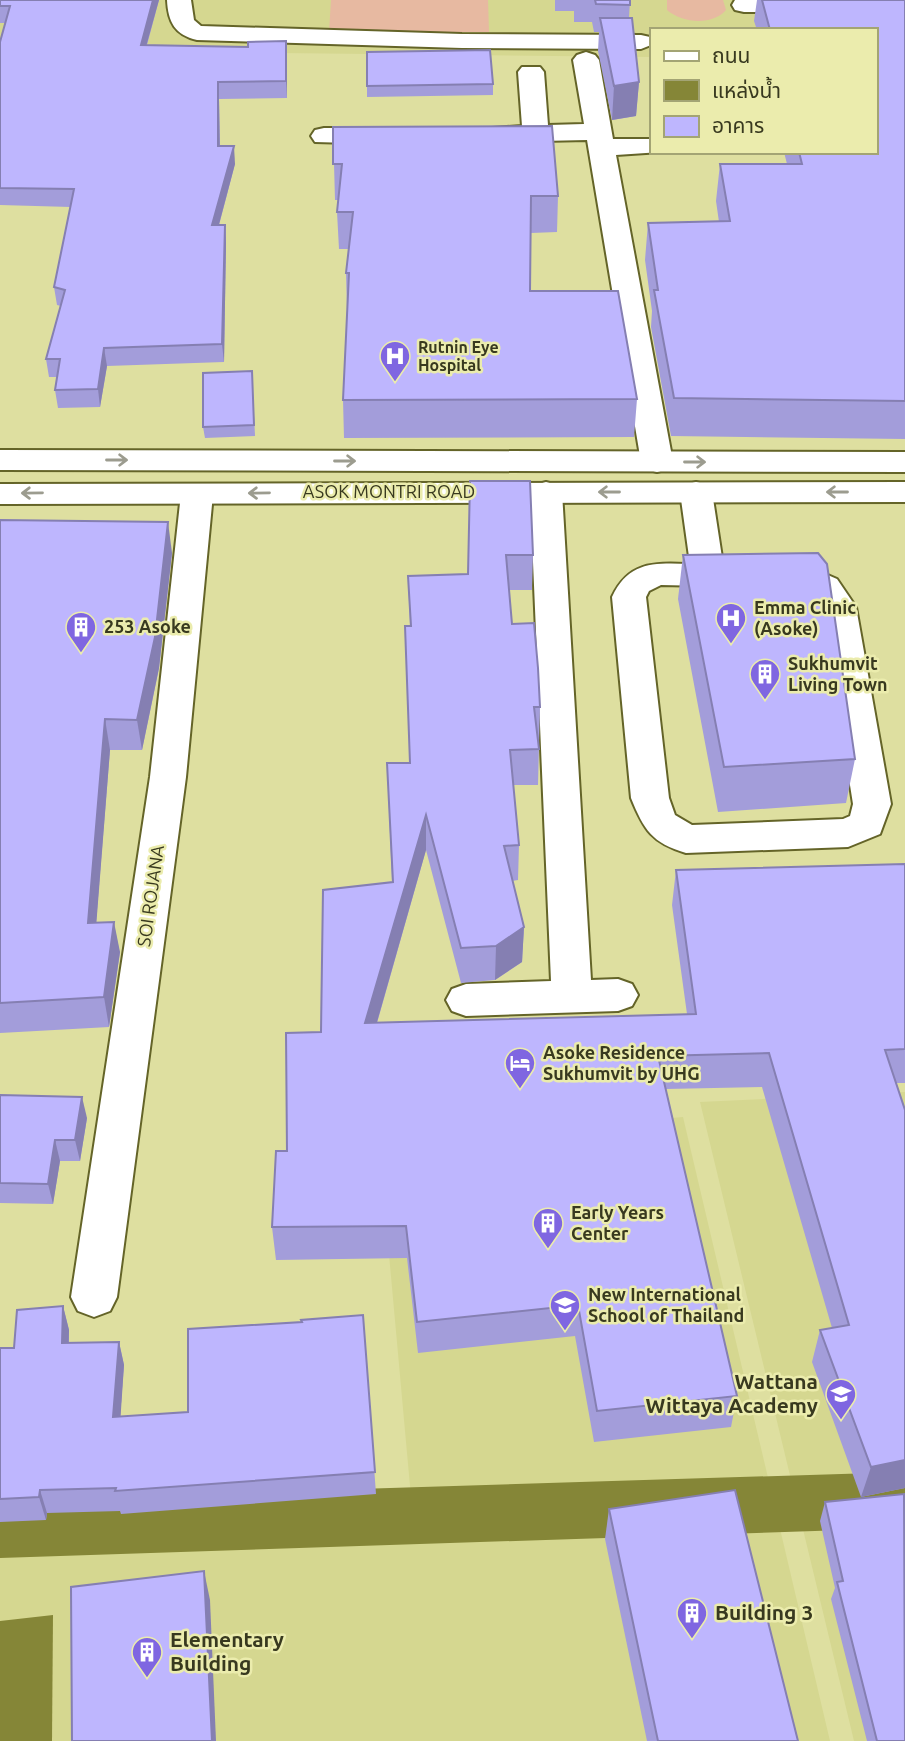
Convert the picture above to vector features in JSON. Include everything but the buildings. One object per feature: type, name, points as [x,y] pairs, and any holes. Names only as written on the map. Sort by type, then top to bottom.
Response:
[{"type":"street","points":[[179,0],[180,21],[186,28],[197,33],[462,41],[641,41]]},
{"type":"street","points":[[744,5],[905,4]]},
{"type":"street","points":[[586,60],[657,462]]},
{"type":"street","points":[[531,72],[536,134]]},
{"type":"street","points":[[470,135],[536,134],[602,139],[650,147]]},
{"type":"street","points":[[324,136],[416,135]]},
{"type":"street","name":"ASOK MONTRI ROAD","points":[[0,460],[905,462]]},
{"type":"street","points":[[546,492],[572,997]]},
{"type":"street","points":[[696,492],[708,575]]},
{"type":"street","name":"ASOK MONTRI ROAD","points":[[0,494],[905,492]]},
{"type":"street","name":"SOI ROJANA","points":[[94,1297],[168,778],[197,494]]},
{"type":"street","points":[[656,574],[708,575],[807,577],[825,587],[839,607],[872,804],[867,824],[848,833],[686,839],[660,823],[650,798],[629,597],[635,583],[656,574]]},
{"type":"street","points":[[466,1000],[618,995]]},
{"type":"shaded area","points":[[0,0],[905,0],[877,28],[650,28],[650,57],[0,50]]},
{"type":"shaded area","points":[[331,0],[488,0],[489,32],[329,32]]},
{"type":"shaded area","points":[[667,0],[723,0],[726,10],[713,19],[689,20],[667,10]]},
{"type":"shaded area","name":"Wattana Wittaya Academy","points":[[905,1092],[905,1741],[854,1741],[700,1102]]},
{"type":"shaded area","name":"New International School of Thailand","points":[[683,1117],[830,1741],[0,1741],[0,1535],[413,1519],[379,1144]]},
{"type":"water","points":[[53,1615],[52,1741],[0,1741],[0,1621]]},
{"type":"waterway","points":[[0,1529],[905,1500]]},
{"type":"place","name":"Rutnin Eye Hospital","points":[[395,383]]},
{"type":"place","name":"Emma Clinic (Asoke)","points":[[731,645]]},
{"type":"place","name":"253 Asoke","points":[[81,654]]},
{"type":"place","name":"Sukhumvit Living Town","points":[[765,701]]},
{"type":"place","name":"Asoke Residence Sukhumvit by UHG","points":[[520,1090]]},
{"type":"place","name":"Early Years Center","points":[[548,1250]]},
{"type":"place","name":"New International School of Thailand","points":[[565,1332]]},
{"type":"place","name":"Wattana Wittaya Academy","points":[[841,1421]]},
{"type":"place","name":"Building 3","points":[[692,1640]]},
{"type":"place","name":"Elementary Building","points":[[147,1679]]}]
